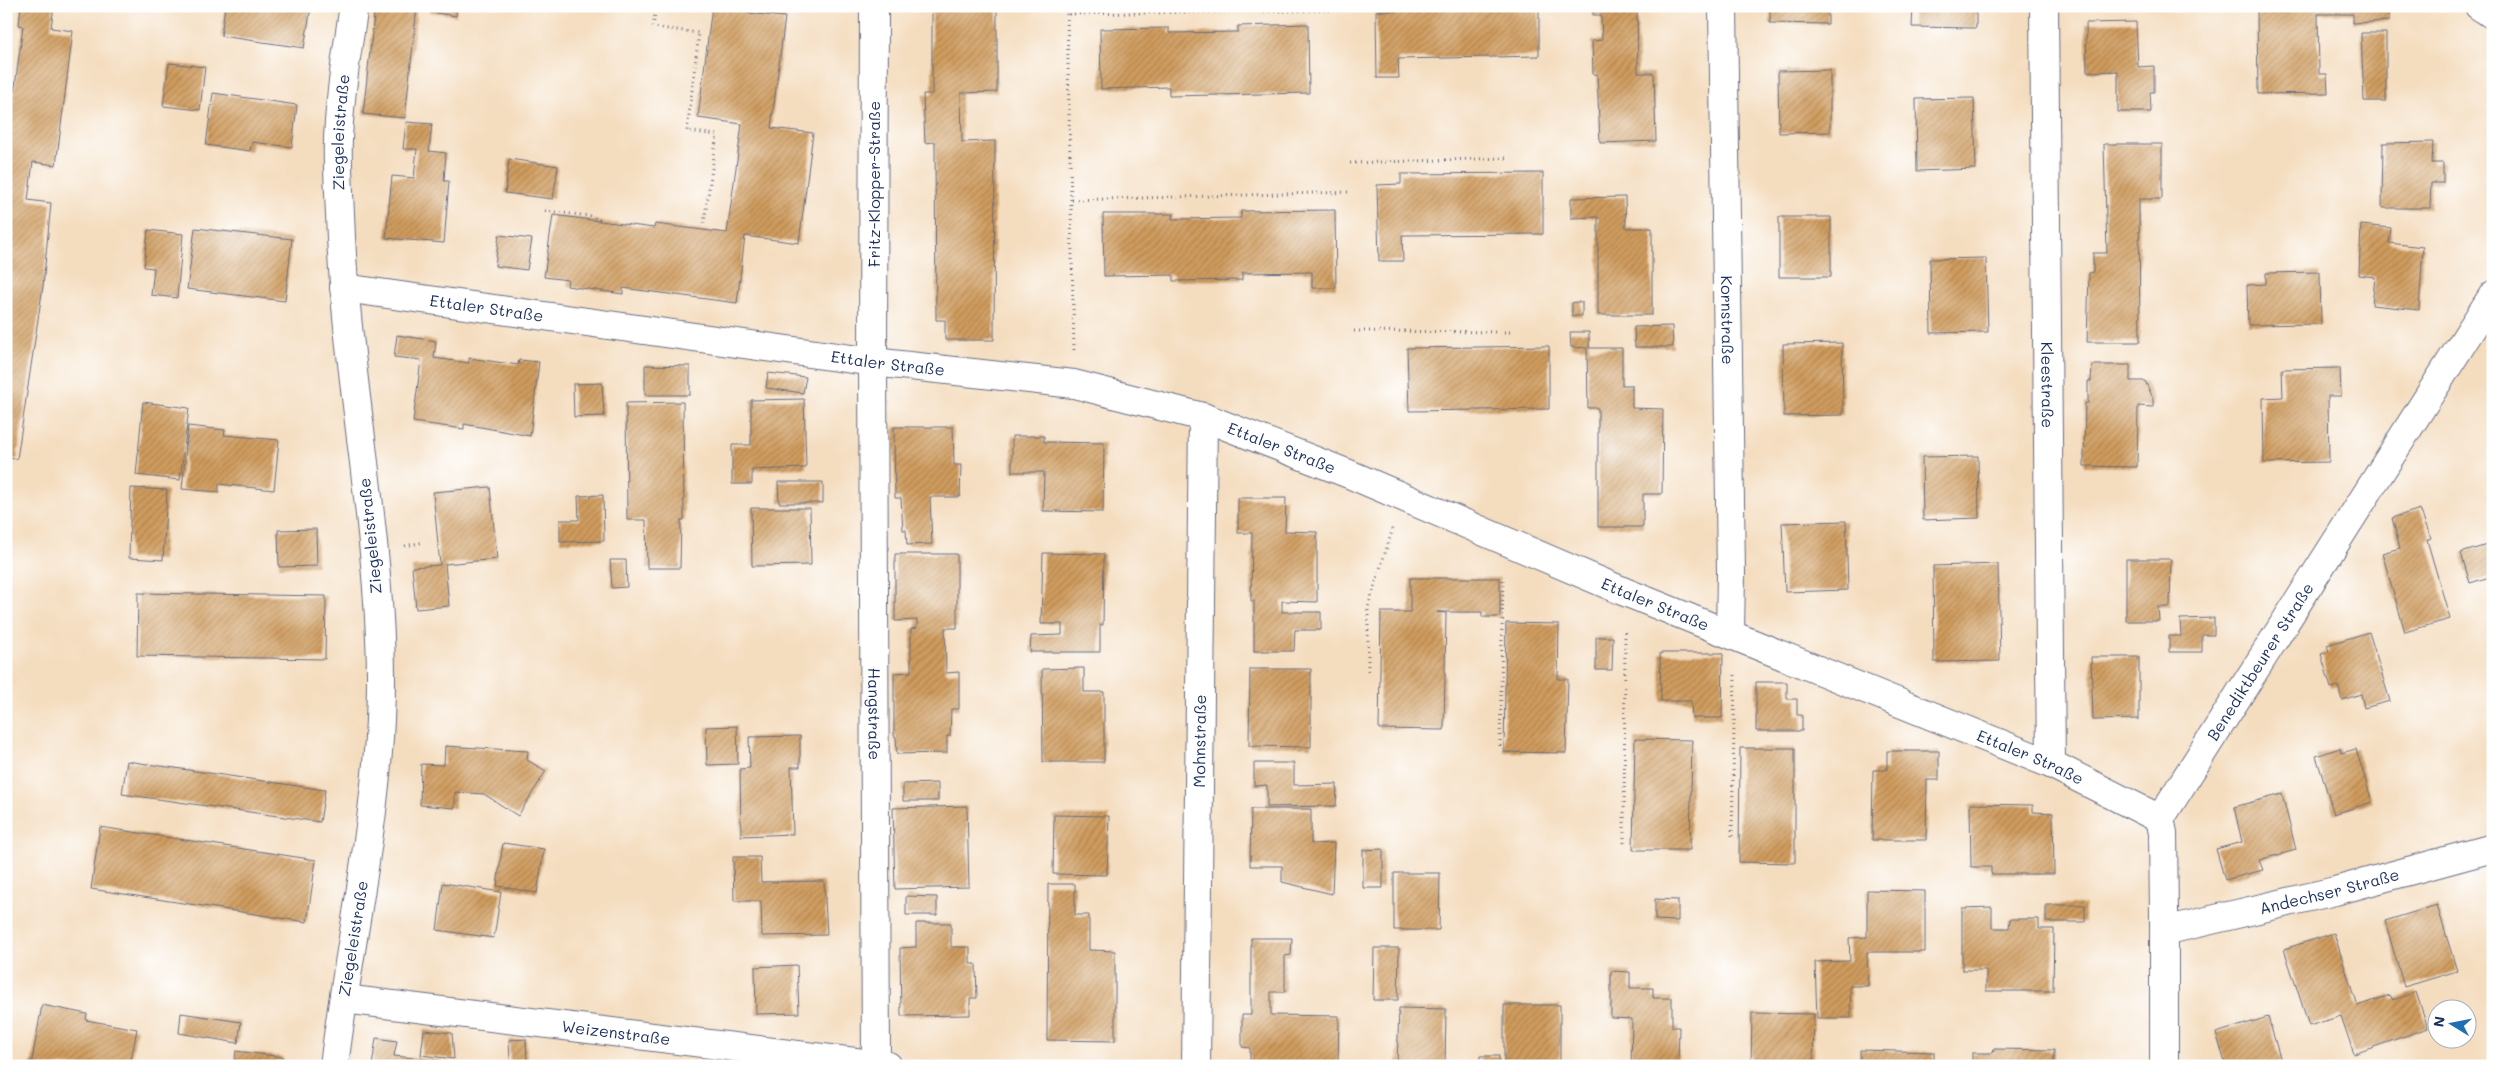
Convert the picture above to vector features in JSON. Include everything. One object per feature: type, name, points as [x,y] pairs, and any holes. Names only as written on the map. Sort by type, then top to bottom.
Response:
[{"type":"street","name":"Ziegeleistraße","points":[[334,1066],[366,858],[380,725],[381,671],[374,562],[344,288],[338,142],[341,96],[354,6]]},
{"type":"street","name":"Fritz-Klopper-Straße","points":[[873,362],[874,6]]},
{"type":"street","name":"Kornstraße","points":[[1723,6],[1733,634]]},
{"type":"street","name":"Kleestraße","points":[[2044,6],[2051,764]]},
{"type":"street","points":[[2479,6],[2493,15]]},
{"type":"street","name":"Ettaler Straße","points":[[344,288],[873,362],[1074,384],[1203,417],[1403,498],[1625,592],[2051,764],[2160,819]]},
{"type":"street","name":"Benediktbeurer Straße","points":[[2160,819],[2493,295]]},
{"type":"street","name":"Hangstraße","points":[[873,362],[882,1065]]},
{"type":"street","name":"Mohnstraße","points":[[1196,1066],[1203,417]]},
{"type":"street","points":[[2160,819],[2163,833],[2164,1066]]},
{"type":"street","name":"Andechser Straße","points":[[2164,932],[2335,891],[2493,848]]},
{"type":"street","name":"Weizenstraße","points":[[344,998],[882,1065]]},
{"type":"path","points":[[656,6],[653,27],[699,33],[687,131],[717,135],[704,223]]},
{"type":"path","points":[[1066,6],[1072,200],[1074,384]]},
{"type":"path","points":[[1067,14],[1348,10]]},
{"type":"path","points":[[1350,163],[1506,158]]},
{"type":"path","points":[[1072,200],[1351,192]]},
{"type":"path","points":[[545,211],[590,216],[602,221]]},
{"type":"path","points":[[1354,331],[1510,332]]},
{"type":"path","points":[[1368,671],[1368,607],[1403,498]]},
{"type":"path","points":[[1500,746],[1504,541]]},
{"type":"path","points":[[1624,844],[1625,592]]},
{"type":"path","points":[[1732,836],[1733,634]]},
{"type":"building","points":[[21,6],[54,6],[51,28],[73,31],[56,165],[33,162],[28,200],[51,203],[43,286],[17,459],[6,458],[6,155],[23,26],[19,25]]},
{"type":"building","points":[[225,6],[311,7],[304,48],[221,36]]},
{"type":"building","points":[[375,6],[417,6],[405,118],[363,114]]},
{"type":"building","points":[[431,6],[457,6],[456,16],[430,12]]},
{"type":"building","points":[[712,6],[749,6],[748,13],[785,17],[771,128],[813,133],[799,243],[745,236],[737,303],[623,288],[623,294],[567,286],[568,280],[544,277],[553,215],[654,228],[655,224],[727,233],[742,124],[698,118]]},
{"type":"building","points":[[932,6],[997,6],[997,92],[961,93],[962,142],[995,141],[994,340],[945,340],[945,320],[936,320],[935,142],[925,143],[923,94],[932,94]]},
{"type":"building","points":[[1397,6],[1539,6],[1539,56],[1398,59],[1399,78],[1377,78],[1376,11],[1397,11]]},
{"type":"building","points":[[1593,6],[1637,6],[1638,73],[1654,73],[1656,141],[1600,143],[1597,74],[1593,74],[1592,41],[1602,40],[1601,15],[1593,15]]},
{"type":"building","points":[[1770,6],[1828,6],[1828,24],[1770,23]]},
{"type":"building","points":[[1913,6],[1976,6],[1976,28],[1912,27]]},
{"type":"building","points":[[2304,6],[2388,6],[2389,21],[2353,23],[2353,14],[2318,14],[2319,74],[2327,74],[2328,93],[2258,94],[2257,9],[2304,8]]},
{"type":"building","points":[[2136,22],[2138,67],[2154,66],[2154,92],[2150,92],[2151,112],[2118,112],[2118,71],[2087,72],[2086,23]]},
{"type":"building","points":[[1308,24],[1309,93],[1169,96],[1169,87],[1101,89],[1100,29],[1169,28],[1169,33],[1238,32],[1238,26]]},
{"type":"building","points":[[2361,33],[2386,33],[2386,101],[2364,101]]},
{"type":"building","points":[[169,63],[205,67],[200,110],[163,106]]},
{"type":"building","points":[[1830,70],[1830,132],[1779,133],[1778,71]]},
{"type":"building","points":[[213,93],[297,105],[292,147],[252,142],[250,151],[206,145]]},
{"type":"building","points":[[1974,98],[1976,169],[1917,171],[1916,99]]},
{"type":"building","points":[[406,122],[432,124],[429,151],[446,153],[444,181],[449,181],[444,243],[386,238],[392,176],[414,178],[417,149],[403,149]]},
{"type":"building","points":[[2433,142],[2432,163],[2443,163],[2443,183],[2431,183],[2430,208],[2382,208],[2383,143]]},
{"type":"building","points":[[2104,144],[2162,144],[2162,199],[2139,199],[2140,342],[2087,342],[2089,273],[2093,272],[2093,253],[2107,253]]},
{"type":"building","points":[[509,159],[558,166],[553,199],[505,193]]},
{"type":"building","points":[[1543,173],[1543,234],[1402,235],[1403,261],[1379,261],[1377,185],[1401,184],[1401,174]]},
{"type":"building","points":[[1625,197],[1626,228],[1652,228],[1652,315],[1598,315],[1598,217],[1571,218],[1571,198]]},
{"type":"building","points":[[1335,210],[1336,288],[1312,288],[1312,272],[1242,273],[1242,280],[1173,281],[1173,275],[1104,276],[1103,214],[1173,214],[1172,219],[1241,218],[1241,211]]},
{"type":"building","points":[[1779,217],[1831,217],[1831,277],[1779,277]]},
{"type":"building","points":[[2361,225],[2391,228],[2389,243],[2423,247],[2419,310],[2372,305],[2375,277],[2359,275]]},
{"type":"building","points":[[195,228],[292,239],[285,301],[187,289]]},
{"type":"building","points":[[148,230],[183,234],[177,298],[151,295],[154,268],[144,267]]},
{"type":"building","points":[[499,235],[532,239],[527,270],[495,266]]},
{"type":"building","points":[[1986,258],[1988,332],[1931,333],[1930,259]]},
{"type":"building","points":[[2320,272],[2321,324],[2248,325],[2247,285],[2266,284],[2266,273]]},
{"type":"building","points":[[1582,302],[1582,316],[1572,316],[1572,303]]},
{"type":"building","points":[[1672,326],[1673,347],[1635,347],[1634,327]]},
{"type":"building","points":[[1570,332],[1589,332],[1589,348],[1622,348],[1622,385],[1632,385],[1632,408],[1663,409],[1662,494],[1643,494],[1643,527],[1598,527],[1598,408],[1588,408],[1587,348],[1571,347]]},
{"type":"building","points":[[397,335],[436,341],[434,358],[469,363],[469,358],[518,365],[519,360],[539,362],[530,436],[464,424],[464,429],[413,422],[421,360],[394,357]]},
{"type":"building","points":[[1842,343],[1843,415],[1784,416],[1783,344]]},
{"type":"building","points":[[1549,346],[1549,409],[1409,411],[1407,348]]},
{"type":"building","points":[[645,365],[690,366],[690,395],[645,395]]},
{"type":"building","points":[[2092,365],[2130,365],[2130,381],[2145,381],[2153,398],[2153,407],[2138,406],[2137,467],[2084,466],[2085,403],[2088,403],[2088,381],[2091,381]]},
{"type":"building","points":[[2340,368],[2341,396],[2328,396],[2329,462],[2264,463],[2263,398],[2283,397],[2282,369]]},
{"type":"building","points":[[768,373],[806,377],[803,393],[766,388]]},
{"type":"building","points":[[602,383],[604,416],[574,417],[573,384]]},
{"type":"building","points":[[804,399],[806,468],[752,470],[752,484],[732,484],[732,445],[751,445],[751,400]]},
{"type":"building","points":[[143,402],[189,408],[180,480],[136,475]]},
{"type":"building","points":[[683,402],[684,520],[681,520],[680,568],[647,568],[646,520],[627,520],[626,403]]},
{"type":"building","points":[[188,426],[225,430],[224,435],[279,440],[274,490],[219,484],[219,492],[182,489]]},
{"type":"building","points":[[894,427],[953,427],[954,465],[961,465],[960,497],[930,497],[932,544],[907,545],[906,530],[903,530],[901,498],[895,498]]},
{"type":"building","points":[[1012,436],[1044,436],[1044,442],[1104,443],[1103,512],[1043,511],[1044,472],[1012,472]]},
{"type":"building","points":[[1978,456],[1979,518],[1923,520],[1922,457]]},
{"type":"building","points":[[778,482],[823,482],[823,503],[779,503]]},
{"type":"building","points":[[490,487],[497,559],[445,564],[449,606],[416,609],[412,567],[440,565],[433,492]]},
{"type":"building","points":[[131,488],[167,490],[163,560],[129,558]]},
{"type":"building","points":[[603,495],[604,541],[560,542],[560,520],[579,520],[578,496]]},
{"type":"building","points":[[1238,498],[1286,498],[1285,531],[1317,532],[1317,602],[1282,601],[1282,612],[1321,612],[1321,630],[1295,630],[1294,651],[1254,651],[1254,601],[1251,601],[1252,533],[1238,533]]},
{"type":"building","points":[[751,508],[810,508],[811,565],[752,566]]},
{"type":"building","points":[[2420,509],[2431,538],[2427,540],[2450,619],[2405,632],[2382,553],[2400,548],[2392,518]]},
{"type":"building","points":[[1846,521],[1848,590],[1785,592],[1782,523]]},
{"type":"building","points":[[316,529],[317,566],[279,567],[278,530]]},
{"type":"building","points":[[2493,543],[2493,576],[2470,583],[2461,553]]},
{"type":"building","points":[[1043,553],[1104,554],[1103,625],[1100,625],[1100,652],[1030,652],[1031,636],[1062,635],[1062,624],[1041,624]]},
{"type":"building","points":[[895,554],[957,554],[957,628],[945,628],[946,673],[959,672],[959,709],[951,709],[950,736],[947,736],[947,753],[897,754],[896,737],[894,736],[894,673],[911,672],[911,629],[917,628],[917,620],[895,621]]},
{"type":"building","points":[[2126,559],[2171,559],[2170,607],[2158,607],[2159,621],[2126,621]]},
{"type":"building","points":[[610,560],[626,560],[627,587],[612,588]]},
{"type":"building","points":[[1998,564],[2000,661],[1934,662],[1933,566]]},
{"type":"building","points":[[1410,578],[1500,578],[1500,617],[1482,617],[1482,612],[1437,612],[1446,613],[1444,730],[1379,729],[1381,612],[1410,612]]},
{"type":"building","points":[[138,593],[326,596],[325,659],[137,656]]},
{"type":"building","points":[[2214,618],[2214,635],[2202,635],[2202,652],[2169,652],[2169,636],[2181,636],[2180,619]]},
{"type":"building","points":[[1506,623],[1559,624],[1558,679],[1568,679],[1566,753],[1504,752]]},
{"type":"building","points":[[2369,632],[2390,701],[2364,708],[2361,694],[2342,700],[2338,686],[2331,688],[2321,654],[2329,652],[2327,645]]},
{"type":"building","points":[[1596,637],[1613,637],[1612,670],[1596,670]]},
{"type":"building","points":[[1660,653],[1723,653],[1722,718],[1692,718],[1691,701],[1661,701]]},
{"type":"building","points":[[2091,657],[2139,657],[2139,719],[2093,720]]},
{"type":"building","points":[[1084,668],[1084,692],[1104,692],[1104,762],[1043,762],[1042,669]]},
{"type":"building","points":[[1250,669],[1311,669],[1311,747],[1249,746]]},
{"type":"building","points":[[1756,682],[1787,682],[1787,699],[1797,699],[1797,715],[1802,715],[1802,731],[1756,731]]},
{"type":"building","points":[[737,726],[738,764],[707,765],[706,727]]},
{"type":"building","points":[[800,736],[800,767],[791,767],[793,834],[741,836],[740,769],[750,768],[749,737]]},
{"type":"building","points":[[1635,739],[1692,740],[1690,850],[1633,850]]},
{"type":"building","points":[[445,746],[528,751],[527,760],[546,771],[518,816],[484,794],[455,792],[455,808],[420,805],[421,764],[444,765]]},
{"type":"building","points":[[1740,748],[1795,748],[1795,863],[1739,862]]},
{"type":"building","points":[[2340,748],[2341,753],[2356,749],[2372,802],[2334,814],[2316,756]]},
{"type":"building","points":[[1887,751],[1939,751],[1939,780],[1927,780],[1926,840],[1872,840],[1873,770],[1887,770]]},
{"type":"building","points":[[127,761],[325,790],[320,822],[122,794]]},
{"type":"building","points":[[1254,763],[1294,763],[1294,785],[1337,784],[1336,806],[1267,807],[1267,785],[1254,786]]},
{"type":"building","points":[[938,783],[938,801],[903,801],[903,784]]},
{"type":"building","points":[[2282,794],[2296,850],[2259,860],[2263,870],[2225,880],[2216,849],[2242,842],[2234,807]]},
{"type":"building","points":[[1970,804],[2033,805],[2033,812],[2053,813],[2054,874],[1991,874],[1991,867],[1971,867]]},
{"type":"building","points":[[967,806],[969,887],[895,889],[893,808]]},
{"type":"building","points":[[1251,809],[1311,809],[1311,844],[1334,843],[1332,894],[1282,882],[1282,866],[1250,866]]},
{"type":"building","points":[[1054,815],[1109,816],[1107,875],[1053,874]]},
{"type":"building","points":[[100,827],[316,860],[307,922],[91,889]]},
{"type":"building","points":[[503,843],[544,849],[537,893],[497,886]]},
{"type":"building","points":[[1383,849],[1383,888],[1363,888],[1363,850]]},
{"type":"building","points":[[733,857],[760,857],[761,882],[824,881],[827,935],[762,936],[761,901],[734,901]]},
{"type":"building","points":[[1394,873],[1440,873],[1439,930],[1394,930]]},
{"type":"building","points":[[443,883],[501,892],[494,938],[437,930]]},
{"type":"building","points":[[1048,884],[1075,884],[1075,915],[1089,915],[1089,950],[1115,951],[1115,1041],[1047,1040]]},
{"type":"building","points":[[1867,890],[1925,891],[1925,952],[1867,952],[1868,986],[1850,986],[1851,1018],[1817,1018],[1815,962],[1850,961],[1849,938],[1867,937]]},
{"type":"building","points":[[906,896],[937,897],[937,915],[906,915]]},
{"type":"building","points":[[1655,899],[1678,900],[1678,921],[1655,920]]},
{"type":"building","points":[[2046,905],[2085,905],[2085,922],[2046,922]]},
{"type":"building","points":[[2437,905],[2457,971],[2404,987],[2385,921]]},
{"type":"building","points":[[1992,907],[1992,928],[2009,928],[2010,919],[2039,919],[2039,929],[2054,929],[2053,991],[1986,991],[1986,970],[1962,970],[1962,908]]},
{"type":"building","points":[[916,923],[951,923],[951,947],[970,947],[970,964],[976,964],[977,998],[970,998],[970,1015],[901,1016],[900,948],[916,947]]},
{"type":"building","points":[[2334,933],[2357,1006],[2390,995],[2393,1000],[2416,992],[2426,1022],[2426,1029],[2354,1054],[2341,1016],[2309,1026],[2284,949]]},
{"type":"building","points":[[1251,938],[1292,938],[1291,955],[1285,956],[1285,992],[1271,992],[1271,1015],[1339,1016],[1338,1066],[1250,1066],[1250,1048],[1242,1047],[1242,1015],[1251,1015]]},
{"type":"building","points":[[1374,948],[1399,948],[1398,1000],[1373,1000]]},
{"type":"building","points":[[797,965],[799,1013],[756,1014],[755,967]]},
{"type":"building","points":[[1611,971],[1630,972],[1630,988],[1653,988],[1653,998],[1672,998],[1672,1027],[1679,1027],[1678,1066],[1631,1066],[1632,1019],[1611,1018]]},
{"type":"building","points":[[42,1005],[87,1014],[86,1020],[137,1029],[130,1066],[31,1066]]},
{"type":"building","points":[[1504,1005],[1560,1005],[1560,1065],[1504,1065]]},
{"type":"building","points":[[1399,1008],[1446,1009],[1445,1066],[1397,1066]]},
{"type":"building","points":[[181,1013],[241,1022],[238,1043],[179,1033]]},
{"type":"building","points":[[1752,1013],[1814,1014],[1813,1066],[1751,1066]]},
{"type":"building","points":[[2268,1017],[2281,1061],[2267,1066],[2226,1066],[2216,1033]]},
{"type":"building","points":[[424,1030],[452,1033],[454,1059],[421,1055]]},
{"type":"building","points":[[376,1038],[397,1041],[394,1056],[441,1061],[440,1066],[372,1066]]},
{"type":"building","points":[[526,1039],[527,1063],[520,1063],[520,1066],[486,1066],[510,1063],[509,1040]]},
{"type":"building","points":[[1994,1049],[2054,1050],[2054,1066],[1972,1066],[1972,1053],[1993,1053]]},
{"type":"building","points":[[1860,1050],[1934,1052],[1934,1066],[1860,1066]]},
{"type":"building","points":[[236,1051],[283,1057],[282,1066],[234,1066]]},
{"type":"building","points":[[1480,1056],[1499,1056],[1499,1066],[1480,1066]]}]
